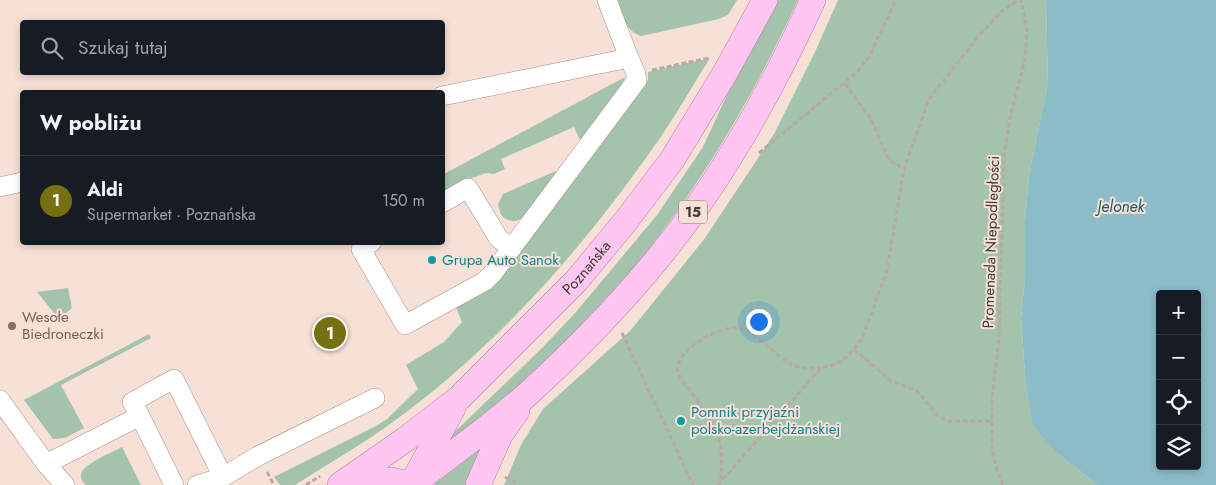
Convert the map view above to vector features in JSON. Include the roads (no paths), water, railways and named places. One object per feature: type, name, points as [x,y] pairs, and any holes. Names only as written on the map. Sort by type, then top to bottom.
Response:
[{"type":"main road","name":"Poznańska","points":[[336,481],[406,439],[459,398],[577,280],[625,222],[672,160],[725,73],[765,0]]},
{"type":"main road","name":"15","points":[[478,485],[500,435],[529,392],[597,326],[651,266],[700,203],[738,143],[796,37],[813,0]]},
{"type":"main road","points":[[412,485],[529,392]]},
{"type":"main road","points":[[412,485],[459,398]]},
{"type":"main road","points":[[336,481],[391,480],[412,485]]},
{"type":"street","points":[[367,245],[361,249],[405,325],[485,281],[493,273],[636,80],[635,71],[607,0]]},
{"type":"street","points":[[445,95],[629,58]]},
{"type":"street","points":[[0,187],[20,182]]},
{"type":"street","points":[[445,201],[468,188],[499,239],[512,248]]},
{"type":"street","points":[[174,485],[132,402],[174,379],[223,477]]},
{"type":"street","points":[[197,485],[223,477],[258,456],[374,398]]},
{"type":"street","points":[[0,400],[46,464],[64,485]]},
{"type":"street","points":[[46,464],[140,416]]},
{"type":"street","points":[[46,464],[55,485]]},
{"type":"water","name":"Jelonek","points":[[1046,0],[1216,0],[1216,485],[1098,485],[1057,453],[1033,425],[1025,373],[1021,318],[1025,279],[1025,220],[1029,175],[1048,83]]},
{"type":"place","name":"Grupa Auto Sanok","points":[[432,260]]},
{"type":"place","name":"Wesołe Biedroneczki","points":[[12,326]]},
{"type":"place","name":"Aldi","points":[[330,333]]},
{"type":"place","name":"Pomnik przyjaźni polsko-azerbejdżańskiej","points":[[681,421]]}]
